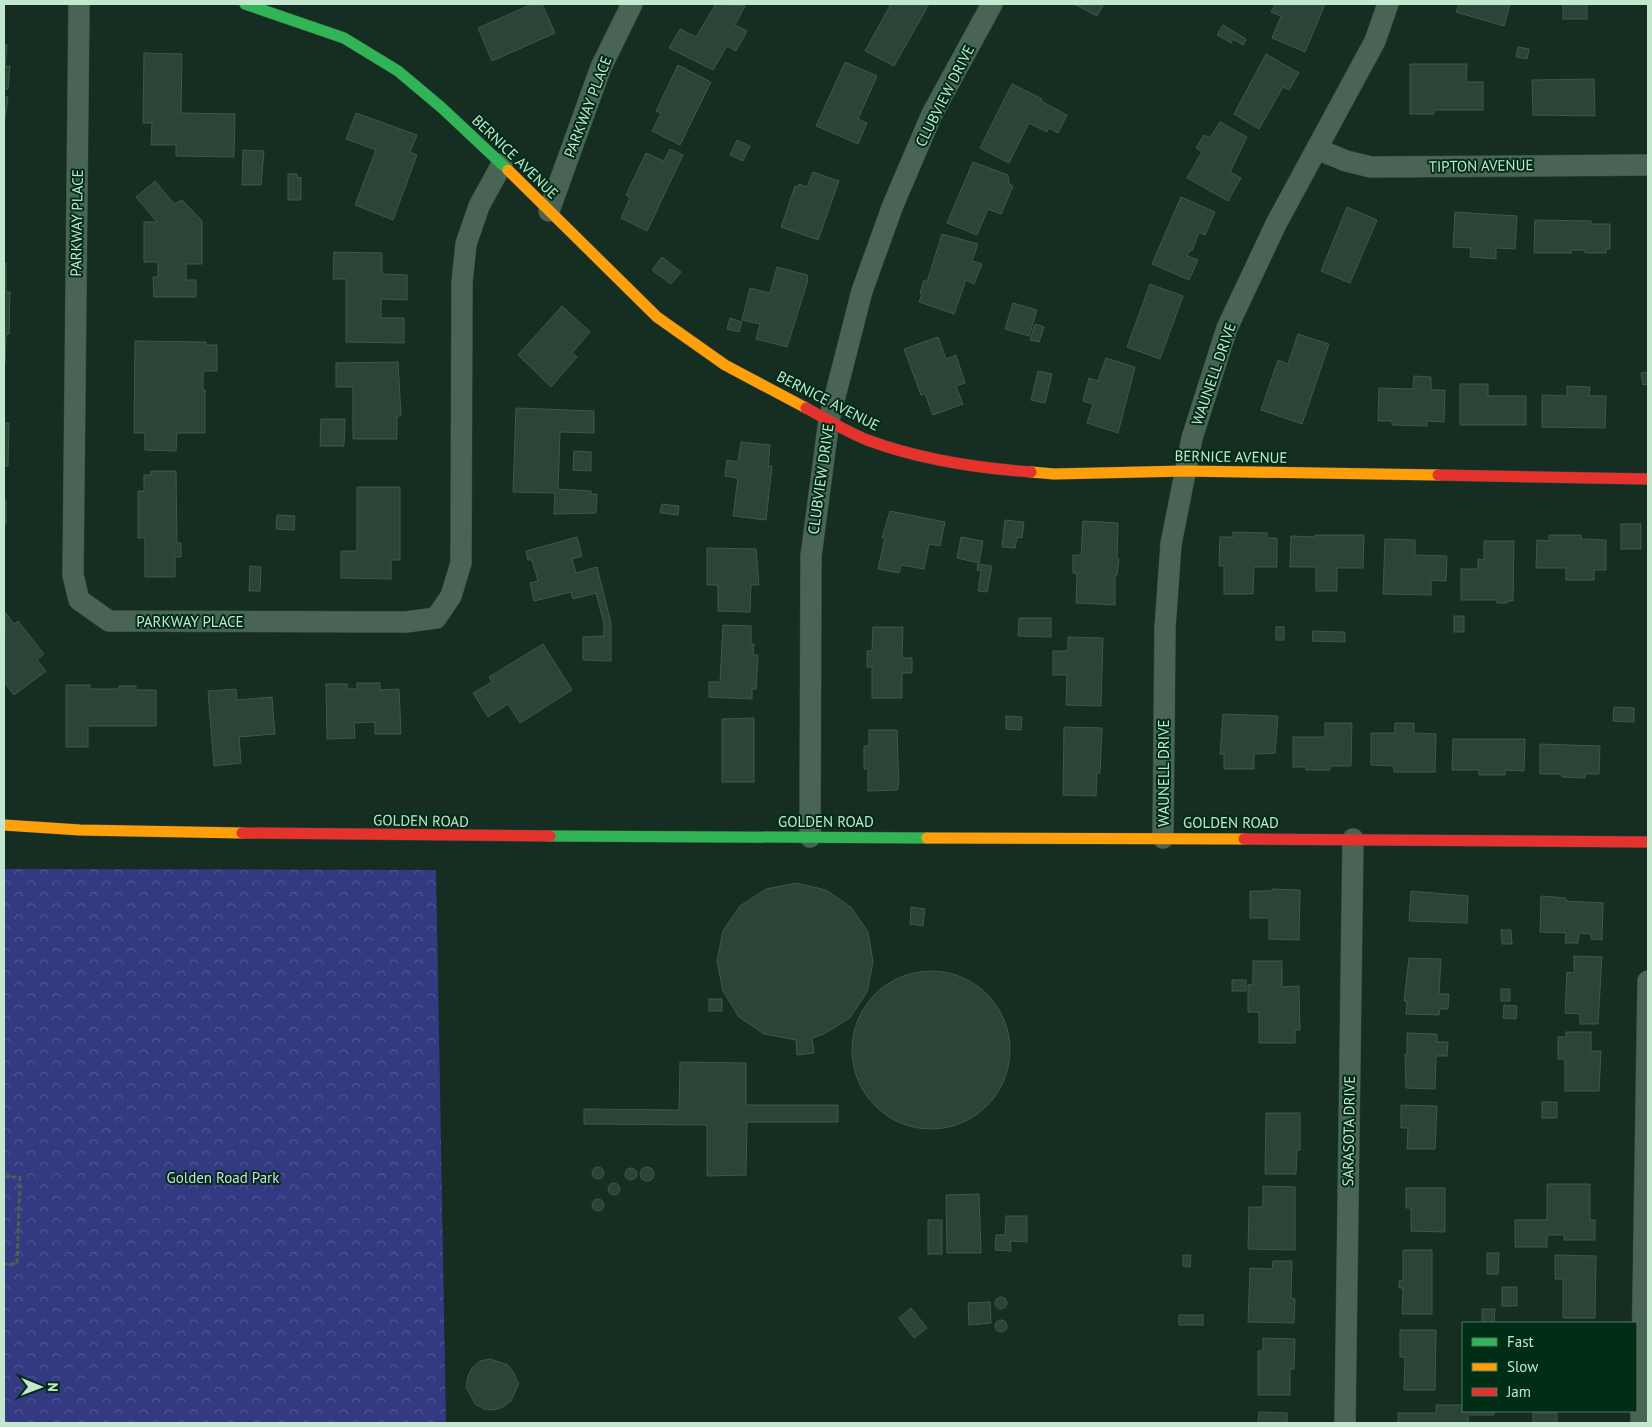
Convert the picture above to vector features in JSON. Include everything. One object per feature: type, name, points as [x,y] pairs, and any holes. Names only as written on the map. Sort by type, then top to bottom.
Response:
[{"type":"street","name":"PARKWAY PLACE","points":[[79,4],[73,575],[79,600],[109,621],[406,622],[436,618],[451,596],[461,563],[462,282],[466,244],[479,206],[502,164]]},
{"type":"street","name":"BERNICE AVENUE","points":[[245,4],[344,38],[398,71],[442,108],[502,164],[657,317],[725,365],[869,441],[939,461],[986,469],[1054,474],[1185,471],[1648,479]]},
{"type":"street","name":"PARKWAY PLACE","points":[[549,211],[601,67],[632,4]]},
{"type":"street","name":"CLUBVIEW DRIVE","points":[[810,837],[811,556],[829,420],[862,291],[893,204],[932,114],[992,4]]},
{"type":"street","name":"WAUNELL DRIVE","points":[[1163,838],[1165,628],[1171,544],[1185,471],[1206,390],[1228,328],[1276,224],[1375,41],[1388,4]]},
{"type":"street","name":"TIPTON AVENUE","points":[[1317,149],[1346,161],[1371,167],[1648,165]]},
{"type":"street","name":"GOLDEN ROAD","points":[[4,825],[80,830],[411,836],[1163,838],[1648,842]]},
{"type":"street","name":"SARASOTA DRIVE","points":[[1345,1423],[1353,839]]},
{"type":"street","points":[[1641,1423],[1648,981]]},
{"type":"path","points":[[4,1178],[20,1177],[18,1264],[4,1264]]},
{"type":"green space","name":"Golden Road Park","points":[[4,869],[436,870],[446,1423],[4,1423]]},
{"type":"building","points":[[532,4],[542,4],[555,33],[492,61],[478,28]]},
{"type":"building","points":[[716,4],[745,6],[735,25],[747,31],[736,51],[727,46],[713,70],[669,48],[680,29],[696,37]]},
{"type":"building","points":[[891,4],[929,4],[894,66],[865,51]]},
{"type":"building","points":[[1074,4],[1104,4],[1097,16]]},
{"type":"building","points":[[1275,4],[1325,4],[1305,52],[1272,38],[1281,16],[1271,12]]},
{"type":"building","points":[[1459,4],[1510,4],[1504,26],[1456,12]]},
{"type":"building","points":[[1563,4],[1587,4],[1587,19],[1563,19]]},
{"type":"building","points":[[1223,25],[1246,39],[1243,45],[1233,39],[1231,43],[1217,35]]},
{"type":"building","points":[[4,45],[7,45],[5,66],[10,66],[8,89],[5,89],[4,97]]},
{"type":"building","points":[[1518,47],[1529,49],[1527,59],[1516,57]]},
{"type":"building","points":[[144,53],[182,54],[181,113],[235,114],[234,157],[176,156],[176,145],[151,145],[152,123],[143,123]]},
{"type":"building","points":[[1266,54],[1299,73],[1289,90],[1283,87],[1259,129],[1234,114]]},
{"type":"building","points":[[845,62],[877,76],[858,119],[867,123],[858,144],[816,126]]},
{"type":"building","points":[[1410,64],[1467,64],[1466,82],[1483,82],[1483,110],[1434,110],[1434,114],[1410,114]]},
{"type":"building","points":[[678,65],[711,82],[680,145],[652,131],[661,113],[656,111]]},
{"type":"building","points":[[1594,79],[1595,116],[1533,115],[1532,80]]},
{"type":"building","points":[[1012,84],[1042,99],[1041,101],[1067,115],[1058,133],[1049,128],[1047,132],[1029,123],[1009,163],[980,148]]},
{"type":"building","points":[[4,97],[8,97],[5,119],[4,118]]},
{"type":"building","points":[[356,113],[417,135],[410,152],[417,155],[393,220],[355,205],[376,150],[346,139]]},
{"type":"building","points":[[1220,122],[1247,137],[1230,172],[1241,178],[1228,201],[1187,178],[1202,152],[1196,148],[1204,135],[1210,138]]},
{"type":"building","points":[[737,140],[750,146],[743,161],[730,155]]},
{"type":"building","points":[[670,149],[683,155],[647,231],[621,218],[630,198],[626,195],[646,153],[664,161]]},
{"type":"building","points":[[243,150],[264,151],[261,185],[242,185]]},
{"type":"building","points":[[973,162],[1008,175],[1009,184],[1013,186],[1001,214],[988,209],[977,235],[947,223]]},
{"type":"building","points":[[813,172],[839,181],[818,240],[781,227],[795,186],[798,187],[799,184],[807,187]]},
{"type":"building","points":[[288,174],[297,174],[298,178],[301,177],[301,200],[288,200]]},
{"type":"building","points":[[155,181],[174,204],[182,200],[202,221],[202,264],[186,264],[186,280],[196,280],[196,297],[154,297],[153,277],[158,277],[158,262],[144,262],[144,222],[157,222],[136,197]]},
{"type":"building","points":[[1181,197],[1215,212],[1205,235],[1199,232],[1192,251],[1190,250],[1187,256],[1198,260],[1189,280],[1152,264]]},
{"type":"building","points":[[1347,207],[1377,220],[1350,283],[1321,271]]},
{"type":"building","points":[[1455,212],[1517,216],[1515,249],[1496,248],[1496,259],[1470,257],[1471,248],[1453,247]]},
{"type":"building","points":[[1535,220],[1591,221],[1591,224],[1610,224],[1610,249],[1606,249],[1606,253],[1585,253],[1585,250],[1571,250],[1571,253],[1534,253]]},
{"type":"building","points":[[942,234],[978,244],[972,261],[982,264],[974,284],[966,280],[954,314],[919,302],[924,280],[927,282]]},
{"type":"building","points":[[334,252],[382,253],[382,274],[407,275],[407,300],[381,299],[381,318],[404,318],[404,343],[346,342],[346,279],[333,279]]},
{"type":"building","points":[[662,257],[681,272],[671,284],[652,270]]},
{"type":"building","points":[[4,263],[6,263],[6,292],[10,292],[9,334],[6,334],[5,363]]},
{"type":"building","points":[[777,267],[807,275],[808,280],[787,347],[756,339],[760,324],[742,320],[750,288],[770,293]]},
{"type":"building","points":[[1150,284],[1183,296],[1160,359],[1127,347]]},
{"type":"building","points":[[1013,303],[1037,310],[1029,336],[1005,329]]},
{"type":"building","points":[[562,306],[590,332],[572,353],[577,357],[551,387],[518,355]]},
{"type":"building","points":[[730,318],[742,322],[739,332],[727,329]]},
{"type":"building","points":[[1035,324],[1044,327],[1039,342],[1030,340]]},
{"type":"building","points":[[1298,334],[1329,344],[1302,424],[1261,410],[1278,360],[1288,364]]},
{"type":"building","points":[[938,337],[946,359],[956,355],[965,383],[956,386],[963,404],[933,415],[925,394],[921,395],[904,349]]},
{"type":"building","points":[[135,341],[206,342],[206,345],[217,345],[217,371],[203,371],[205,433],[177,433],[176,451],[145,450],[145,433],[134,433]]},
{"type":"building","points":[[1106,358],[1135,367],[1118,433],[1087,423],[1093,404],[1083,401],[1089,378],[1098,381]]},
{"type":"building","points":[[398,362],[401,416],[397,416],[397,439],[353,439],[353,387],[336,387],[336,363]]},
{"type":"building","points":[[1038,371],[1052,374],[1045,403],[1031,400]]},
{"type":"building","points":[[1648,372],[1648,384],[1643,385],[1641,373]]},
{"type":"building","points":[[1414,376],[1431,377],[1431,390],[1445,390],[1444,422],[1427,421],[1427,426],[1392,425],[1392,421],[1378,421],[1379,388],[1413,389]]},
{"type":"building","points":[[1460,384],[1488,384],[1488,396],[1526,396],[1526,425],[1460,425]]},
{"type":"building","points":[[1567,386],[1590,387],[1589,396],[1606,396],[1605,428],[1542,427],[1542,395],[1567,396]]},
{"type":"building","points":[[516,408],[594,411],[594,433],[560,432],[558,489],[591,491],[591,494],[597,494],[596,513],[554,514],[555,493],[513,492]]},
{"type":"building","points":[[321,419],[345,419],[344,446],[320,446]]},
{"type":"building","points":[[4,423],[9,423],[8,466],[4,466]]},
{"type":"building","points":[[741,442],[770,445],[768,466],[772,466],[766,520],[733,516],[738,478],[725,476],[727,460],[738,462]]},
{"type":"building","points":[[574,451],[591,452],[591,471],[573,470]]},
{"type":"building","points":[[151,471],[176,471],[177,543],[181,543],[181,557],[175,557],[175,577],[145,577],[145,538],[138,538],[138,491],[144,491],[144,475],[151,475]]},
{"type":"building","points":[[357,487],[400,487],[400,560],[391,560],[391,579],[341,578],[341,551],[357,551]]},
{"type":"building","points":[[4,500],[6,500],[6,524],[4,524]]},
{"type":"building","points":[[662,504],[679,506],[678,515],[660,513]]},
{"type":"building","points":[[890,511],[945,522],[940,546],[929,544],[924,569],[901,565],[899,573],[878,569],[885,538],[882,538]]},
{"type":"building","points":[[277,515],[295,516],[294,530],[276,529]]},
{"type":"building","points":[[1005,520],[1024,522],[1022,538],[1017,537],[1015,548],[1002,547]]},
{"type":"building","points":[[1083,521],[1118,523],[1117,558],[1119,559],[1117,575],[1115,575],[1115,605],[1076,603],[1077,573],[1073,573],[1073,555],[1081,555]]},
{"type":"building","points":[[1621,524],[1641,524],[1641,549],[1621,549]]},
{"type":"building","points":[[1233,532],[1267,533],[1267,538],[1277,538],[1277,567],[1254,567],[1253,594],[1224,594],[1224,566],[1219,566],[1220,537],[1233,537]]},
{"type":"building","points":[[1315,535],[1364,535],[1363,568],[1337,568],[1337,591],[1316,591],[1316,567],[1290,567],[1291,536],[1315,537]]},
{"type":"building","points":[[1549,535],[1581,535],[1581,539],[1606,540],[1606,570],[1594,570],[1594,580],[1566,580],[1566,568],[1536,568],[1537,540],[1549,541]]},
{"type":"building","points":[[577,537],[582,556],[572,559],[576,573],[597,567],[611,623],[611,661],[583,660],[583,637],[604,636],[604,624],[596,593],[573,599],[571,592],[534,601],[530,583],[538,581],[532,560],[528,560],[526,551]]},
{"type":"building","points":[[961,537],[983,541],[979,563],[957,558]]},
{"type":"building","points":[[1385,539],[1415,540],[1415,555],[1447,556],[1446,581],[1431,580],[1431,595],[1383,594]]},
{"type":"building","points":[[1484,541],[1514,541],[1513,601],[1497,603],[1497,600],[1461,600],[1461,569],[1478,569],[1478,559],[1484,560]]},
{"type":"building","points":[[707,548],[756,549],[759,585],[751,585],[750,612],[718,611],[718,585],[707,585]]},
{"type":"building","points":[[978,564],[992,566],[987,592],[978,591],[981,571],[977,570]]},
{"type":"building","points":[[250,566],[261,567],[260,591],[249,591]]},
{"type":"building","points":[[5,612],[14,624],[18,621],[44,654],[37,660],[46,671],[14,695],[4,682]]},
{"type":"building","points":[[1454,616],[1464,616],[1464,632],[1454,632]]},
{"type":"building","points":[[1019,618],[1051,618],[1051,637],[1018,636]]},
{"type":"building","points":[[723,625],[751,626],[751,644],[754,644],[753,655],[758,655],[756,689],[752,689],[752,699],[709,697],[709,682],[720,682]]},
{"type":"building","points":[[873,627],[903,627],[902,658],[912,658],[912,673],[902,673],[902,698],[872,698],[872,667],[867,667],[867,651],[872,651]]},
{"type":"building","points":[[1276,627],[1284,627],[1284,640],[1276,640]]},
{"type":"building","points":[[1313,631],[1345,632],[1345,642],[1312,641]]},
{"type":"building","points":[[1068,637],[1103,638],[1101,706],[1066,705],[1067,675],[1053,675],[1053,651],[1068,651]]},
{"type":"building","points":[[543,644],[572,690],[520,723],[508,704],[488,717],[473,693],[492,682],[489,677]]},
{"type":"building","points":[[357,683],[380,683],[380,690],[399,689],[401,734],[375,734],[375,722],[354,723],[355,738],[327,739],[326,684],[347,684],[347,689],[357,689]]},
{"type":"building","points":[[66,685],[90,685],[90,689],[119,689],[119,686],[136,686],[136,690],[156,690],[156,726],[88,726],[88,747],[66,747]]},
{"type":"building","points":[[236,689],[237,700],[272,697],[275,734],[239,737],[241,763],[214,766],[208,691]]},
{"type":"building","points":[[1614,707],[1634,708],[1634,722],[1613,721]]},
{"type":"building","points":[[1223,714],[1278,716],[1275,753],[1254,754],[1254,769],[1224,769],[1224,754],[1220,754]]},
{"type":"building","points":[[1006,716],[1022,717],[1021,730],[1006,729]]},
{"type":"building","points":[[754,718],[754,782],[722,782],[722,719]]},
{"type":"building","points":[[1325,723],[1352,723],[1351,766],[1330,766],[1330,770],[1306,770],[1306,767],[1293,767],[1293,737],[1325,737]]},
{"type":"building","points":[[1395,723],[1414,723],[1414,733],[1436,734],[1435,772],[1394,772],[1394,766],[1371,765],[1371,733],[1395,733]]},
{"type":"building","points":[[1064,727],[1102,728],[1100,773],[1097,773],[1096,796],[1063,795]]},
{"type":"building","points":[[869,730],[897,730],[899,784],[897,790],[868,791],[868,769],[864,769],[864,746],[869,746]]},
{"type":"building","points":[[1453,739],[1525,739],[1524,771],[1505,770],[1505,775],[1479,775],[1479,770],[1452,770]]},
{"type":"building","points":[[1540,744],[1600,746],[1599,774],[1585,774],[1585,778],[1562,777],[1562,774],[1540,774]]},
{"type":"building","points":[[796,883],[826,890],[851,907],[868,932],[873,962],[867,992],[850,1018],[824,1034],[812,1038],[814,1053],[797,1055],[796,1040],[764,1034],[739,1017],[723,991],[717,961],[723,931],[740,906],[766,889]]},
{"type":"building","points":[[1272,889],[1300,890],[1299,940],[1269,939],[1269,918],[1250,918],[1250,891],[1272,891]]},
{"type":"building","points":[[1411,891],[1468,896],[1467,923],[1409,921]]},
{"type":"building","points":[[1541,896],[1566,898],[1566,901],[1603,903],[1602,940],[1591,939],[1591,934],[1579,933],[1578,943],[1565,943],[1566,933],[1540,932]]},
{"type":"building","points":[[911,907],[925,909],[923,926],[910,924]]},
{"type":"building","points":[[1501,930],[1511,930],[1512,944],[1502,944]]},
{"type":"building","points":[[1574,956],[1602,957],[1598,1024],[1580,1024],[1580,1014],[1565,1013],[1567,972],[1574,973]]},
{"type":"building","points":[[1409,958],[1441,959],[1439,994],[1449,994],[1448,1009],[1440,1009],[1439,1015],[1406,1014],[1407,1001],[1404,1001]]},
{"type":"building","points":[[1253,961],[1282,961],[1282,987],[1299,986],[1300,1030],[1295,1030],[1295,1043],[1259,1043],[1259,1012],[1248,1012],[1248,985],[1253,984]]},
{"type":"building","points":[[939,971],[954,974],[968,980],[987,994],[997,1006],[1007,1027],[1010,1050],[1007,1073],[997,1094],[987,1106],[975,1116],[954,1126],[939,1129],[923,1129],[908,1126],[887,1116],[865,1094],[853,1065],[852,1042],[855,1027],[865,1006],[887,984],[916,972]]},
{"type":"building","points":[[1232,980],[1246,980],[1246,991],[1232,991]]},
{"type":"building","points":[[1501,989],[1510,989],[1510,1001],[1501,1001]]},
{"type":"building","points":[[709,999],[722,999],[722,1011],[709,1011]]},
{"type":"building","points":[[1504,1005],[1517,1006],[1516,1019],[1503,1018]]},
{"type":"building","points":[[1566,1032],[1591,1032],[1591,1051],[1601,1051],[1599,1091],[1565,1091],[1565,1059],[1558,1059],[1558,1037],[1566,1037]]},
{"type":"building","points":[[1407,1033],[1437,1034],[1437,1042],[1448,1042],[1447,1056],[1436,1056],[1435,1089],[1406,1088],[1405,1054],[1407,1054]]},
{"type":"building","points":[[680,1062],[746,1063],[746,1105],[838,1105],[838,1122],[747,1122],[746,1175],[707,1176],[707,1125],[584,1124],[584,1109],[679,1110]]},
{"type":"building","points":[[1542,1102],[1557,1102],[1557,1118],[1542,1118]]},
{"type":"building","points":[[1401,1105],[1437,1106],[1435,1149],[1407,1149],[1408,1128],[1401,1128]]},
{"type":"building","points":[[1266,1113],[1300,1113],[1300,1150],[1297,1150],[1296,1174],[1265,1174]]},
{"type":"building","points":[[598,1167],[604,1173],[598,1179],[592,1173]]},
{"type":"building","points":[[647,1167],[652,1169],[654,1174],[652,1179],[647,1181],[642,1179],[640,1174],[642,1169]]},
{"type":"building","points":[[631,1168],[637,1174],[631,1180],[625,1174]]},
{"type":"building","points":[[614,1183],[620,1189],[614,1195],[608,1189]]},
{"type":"building","points":[[1547,1184],[1590,1184],[1590,1220],[1595,1220],[1595,1240],[1564,1240],[1564,1235],[1547,1235],[1547,1247],[1515,1247],[1515,1220],[1547,1220]]},
{"type":"building","points":[[1263,1186],[1295,1187],[1295,1250],[1248,1249],[1249,1207],[1263,1207]]},
{"type":"building","points":[[1406,1188],[1445,1188],[1445,1232],[1411,1231],[1411,1208],[1406,1208]]},
{"type":"building","points":[[979,1194],[981,1253],[947,1253],[946,1195]]},
{"type":"building","points":[[598,1199],[604,1205],[598,1211],[592,1205]]},
{"type":"building","points":[[1006,1216],[1027,1216],[1027,1242],[1010,1241],[1011,1251],[995,1250],[996,1235],[1005,1235]]},
{"type":"building","points":[[928,1220],[942,1220],[942,1254],[928,1254]]},
{"type":"building","points":[[1403,1250],[1432,1250],[1432,1314],[1402,1314],[1403,1288],[1399,1288],[1399,1281],[1403,1281]]},
{"type":"building","points":[[1487,1253],[1499,1253],[1498,1274],[1487,1274]]},
{"type":"building","points":[[1183,1255],[1191,1255],[1190,1267],[1183,1266]]},
{"type":"building","points":[[1555,1255],[1596,1256],[1595,1318],[1563,1318],[1563,1279],[1555,1279]]},
{"type":"building","points":[[1273,1261],[1292,1261],[1291,1298],[1295,1299],[1294,1323],[1248,1322],[1250,1268],[1272,1269]]},
{"type":"building","points":[[1502,1287],[1517,1287],[1517,1306],[1502,1306]]},
{"type":"building","points":[[999,1297],[1003,1297],[1007,1303],[1003,1309],[999,1309],[995,1305],[995,1301]]},
{"type":"building","points":[[990,1302],[991,1323],[969,1325],[968,1303]]},
{"type":"building","points":[[911,1308],[927,1328],[914,1338],[899,1318]]},
{"type":"building","points":[[1482,1309],[1495,1309],[1494,1322],[1482,1322]]},
{"type":"building","points":[[1179,1315],[1203,1315],[1203,1325],[1179,1325]]},
{"type":"building","points":[[999,1320],[1003,1320],[1007,1326],[1003,1332],[999,1332],[995,1328],[995,1324]]},
{"type":"building","points":[[1400,1330],[1436,1330],[1435,1390],[1404,1390],[1405,1357],[1400,1357]]},
{"type":"building","points":[[1263,1338],[1295,1339],[1294,1369],[1290,1369],[1290,1395],[1258,1395],[1258,1351],[1263,1350]]},
{"type":"building","points":[[490,1359],[508,1365],[519,1383],[511,1401],[503,1407],[494,1410],[484,1409],[475,1404],[466,1387],[472,1368],[480,1361]]},
{"type":"building","points":[[1436,1405],[1462,1405],[1462,1412],[1494,1412],[1494,1415],[1468,1415],[1468,1423],[1398,1423],[1398,1413],[1436,1413]]},
{"type":"building","points":[[1259,1412],[1287,1413],[1287,1423],[1258,1423]]},
{"type":"building","points":[[1533,1413],[1557,1413],[1557,1423],[1533,1423]]},
{"type":"traffic: fast","points":[[245,4],[344,38],[398,71],[442,108],[508,170]]},
{"type":"traffic: fast","points":[[550,836],[927,838]]},
{"type":"traffic: slow","points":[[508,170],[657,317],[725,365],[806,408]]},
{"type":"traffic: slow","points":[[1031,472],[1054,474],[1185,471],[1438,475]]},
{"type":"traffic: slow","points":[[4,825],[80,830],[242,833]]},
{"type":"traffic: slow","points":[[927,838],[1244,839]]},
{"type":"traffic: jam","points":[[806,408],[862,438],[890,448],[929,458],[970,465],[1031,472]]},
{"type":"traffic: jam","points":[[1438,475],[1648,479]]},
{"type":"traffic: jam","points":[[242,833],[550,836]]},
{"type":"traffic: jam","points":[[1244,839],[1648,842]]}]
